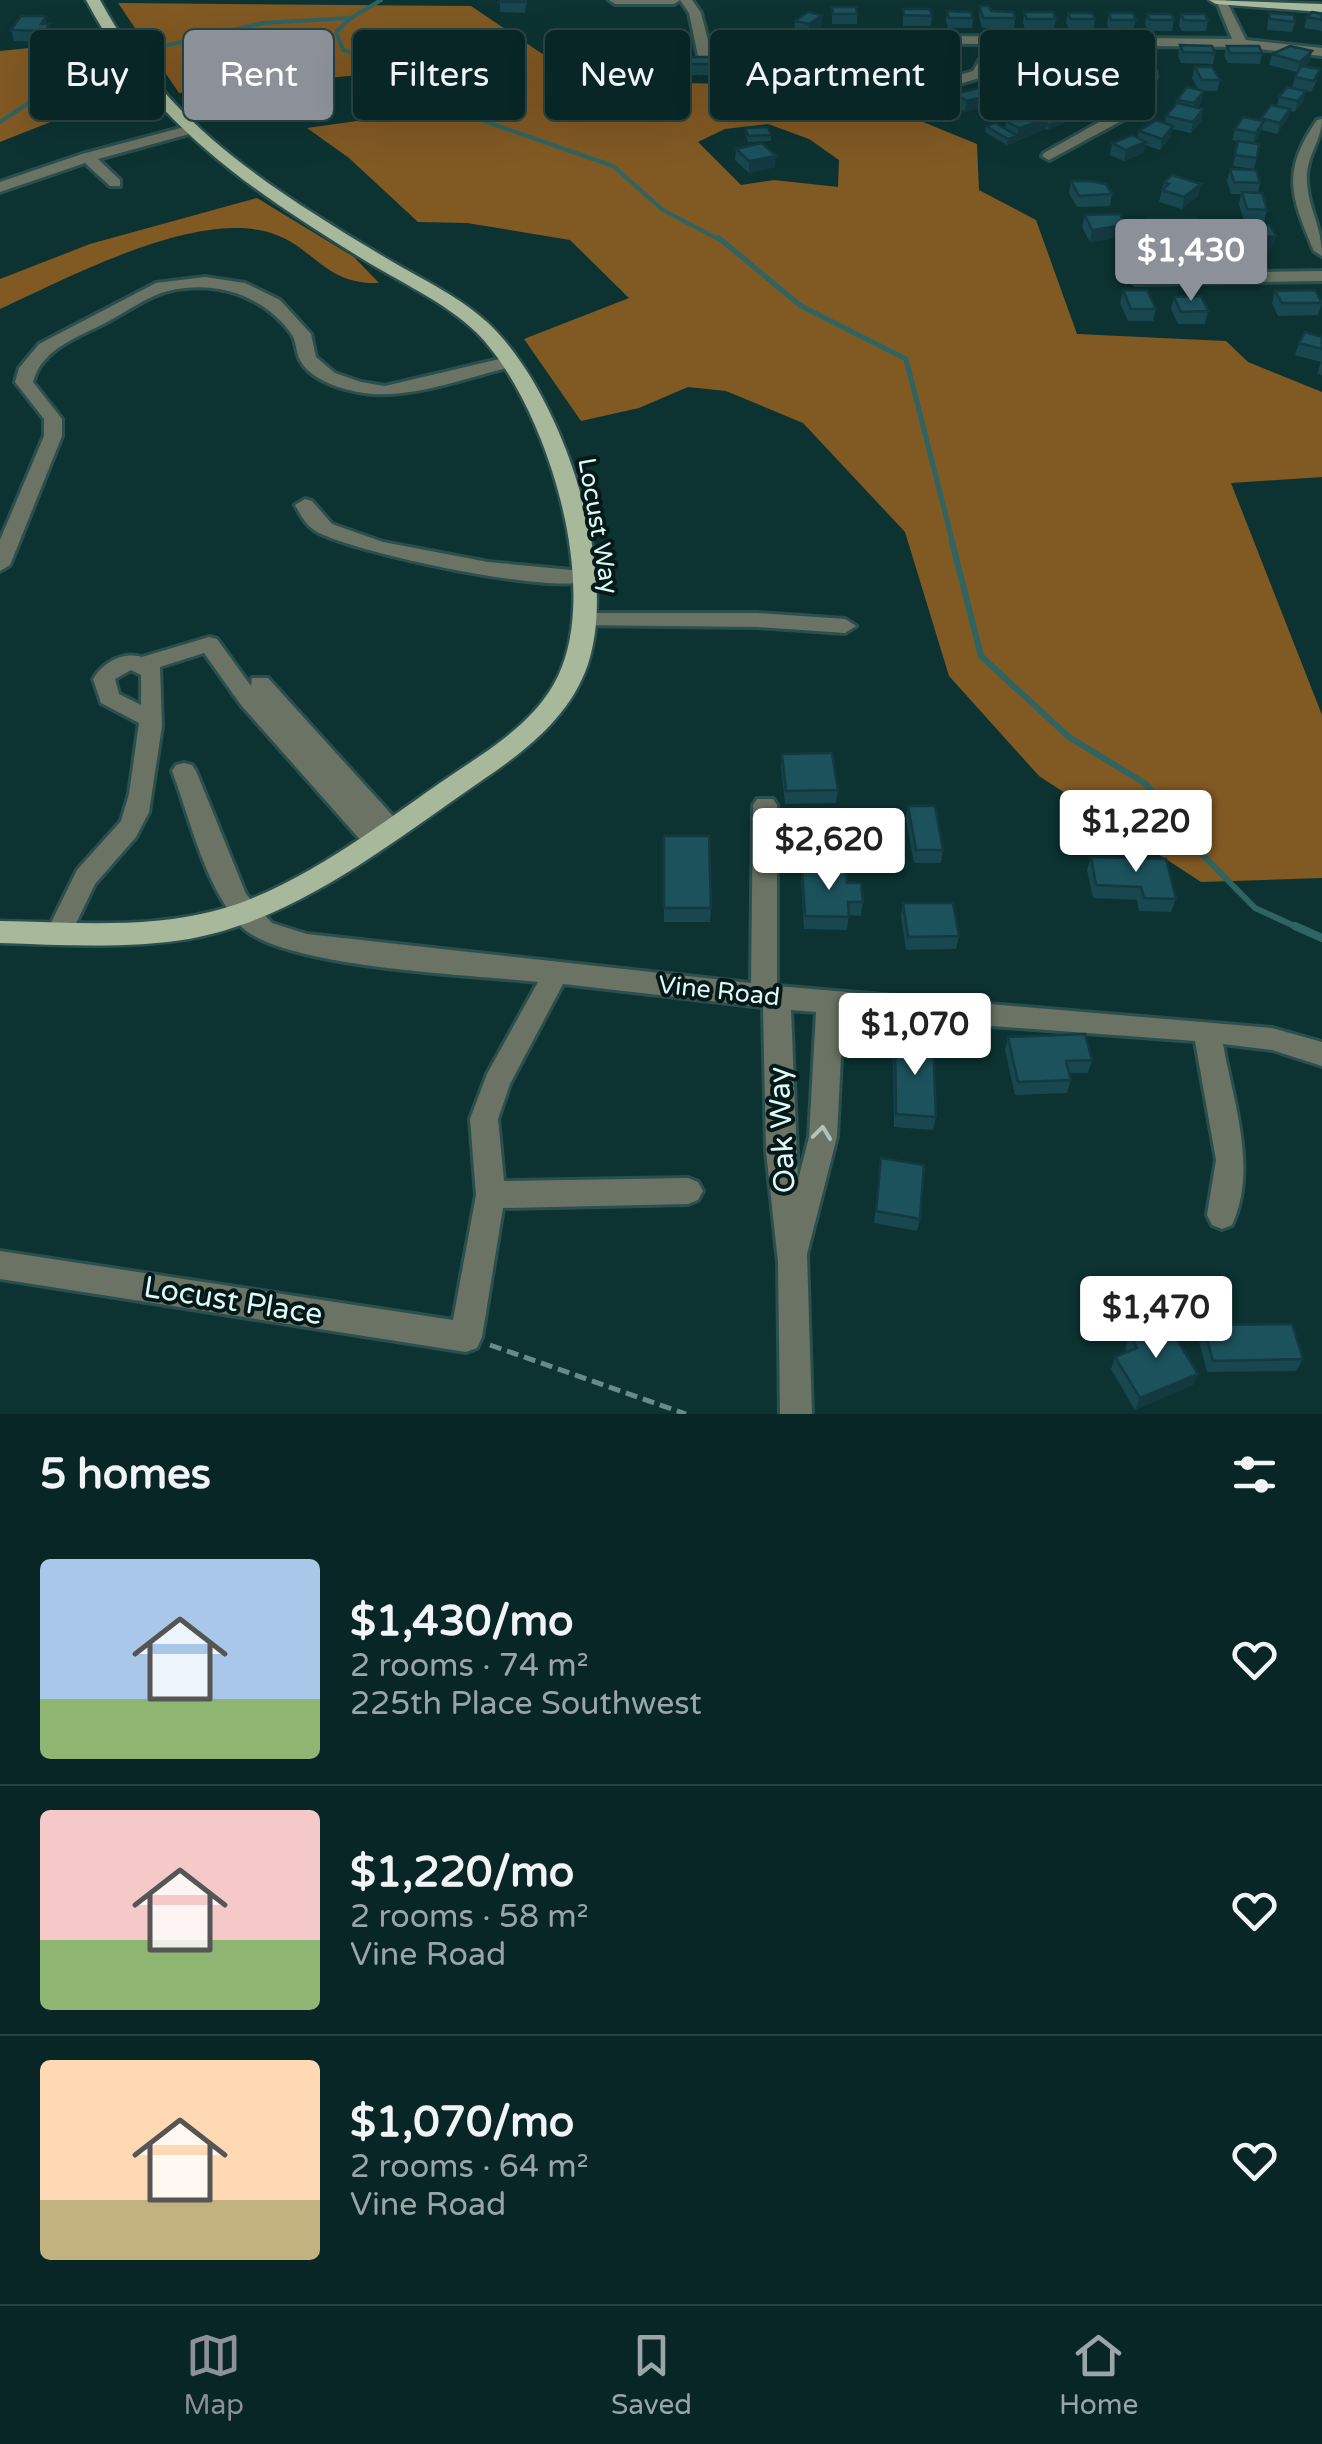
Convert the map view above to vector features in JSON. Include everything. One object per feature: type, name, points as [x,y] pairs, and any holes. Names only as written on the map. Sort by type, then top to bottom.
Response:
[{"type":"main road","name":"Locust Way","points":[[0,932],[176,930],[245,912],[382,832],[527,736],[568,680],[584,620],[582,578],[564,469],[537,399],[480,326],[279,201],[188,130],[117,47],[94,0]]},
{"type":"main road","points":[[1219,1],[1322,8]]},
{"type":"street","points":[[614,0],[674,0]]},
{"type":"street","points":[[686,0],[695,13],[705,56]]},
{"type":"street","points":[[1219,1],[1242,43]]},
{"type":"street","points":[[1155,42],[1242,43],[1322,52]]},
{"type":"street","points":[[1050,156],[1115,120]]},
{"type":"street","points":[[1322,123],[1300,152],[1297,175],[1322,251]]},
{"type":"street","points":[[0,187],[87,157],[188,130]]},
{"type":"street","points":[[87,157],[115,183]]},
{"type":"street","points":[[1136,278],[1322,276]]},
{"type":"street","points":[[24,382],[28,368],[45,348],[162,287],[205,282],[239,288],[274,304],[302,334],[308,358],[329,376],[358,387],[385,391],[508,362]]},
{"type":"street","points":[[0,387],[24,382]]},
{"type":"street","points":[[0,565],[53,436],[53,419],[24,382]]},
{"type":"street","points":[[305,505],[311,517],[324,528],[390,548],[582,578]]},
{"type":"street","points":[[584,620],[757,620],[845,626]]},
{"type":"street","points":[[148,718],[109,698],[104,679],[111,670],[209,644],[249,700],[382,832]]},
{"type":"street","points":[[59,933],[91,870],[114,851],[134,820],[142,793],[148,718],[154,694],[152,672],[144,664]]},
{"type":"street","points":[[260,683],[382,832]]},
{"type":"street","points":[[184,771],[234,896],[245,912]]},
{"type":"street","name":"Oak Way","points":[[765,805],[771,997],[780,1152],[792,1262],[796,1414]]},
{"type":"street","name":"Vine Road","points":[[245,912],[262,930],[317,944],[830,1003],[1207,1031],[1272,1039],[1322,1054]]},
{"type":"street","points":[[466,1337],[492,1195],[484,1119],[497,1082],[556,973]]},
{"type":"street","name":"Oak Way","points":[[792,1262],[824,1136],[830,1003]]},
{"type":"street","points":[[1207,1031],[1230,1160],[1222,1215]]},
{"type":"street","points":[[492,1195],[688,1191]]},
{"type":"street","name":"Locust Place","points":[[0,1264],[466,1337]]},
{"type":"path","points":[[466,1337],[686,1414]]},
{"type":"shaded area","points":[[118,3],[471,6],[507,30],[353,30],[353,76],[333,78],[333,30],[184,30],[184,92],[179,93],[164,71],[164,30],[136,30]]},
{"type":"shaded area","points":[[525,42],[545,55],[545,120],[690,120],[690,83],[710,84],[710,120],[918,120],[977,144],[979,190],[1036,220],[1077,334],[1226,341],[1248,362],[1322,392],[1322,477],[1231,483],[1322,715],[1322,878],[1201,882],[1039,776],[949,676],[905,532],[803,423],[726,391],[688,387],[639,408],[581,421],[524,339],[629,298],[570,240],[467,223],[418,222],[349,158],[307,128],[364,120],[525,120]],"holes":[[[768,124],[809,139],[839,160],[838,187],[774,180],[741,185],[698,142],[725,129]]]},
{"type":"shaded area","points":[[30,48],[30,120],[56,120],[0,142],[0,51]]},
{"type":"shaded area","points":[[257,198],[354,257],[379,283],[360,282],[332,272],[299,247],[271,233],[241,228],[207,230],[133,250],[0,309],[0,279],[90,244]]},
{"type":"building","points":[[980,6],[1013,12],[1015,18],[983,18]]},
{"type":"building","points":[[832,7],[856,7],[857,14],[833,14]]},
{"type":"building","points":[[903,9],[930,9],[932,16],[904,15]]},
{"type":"building","points":[[947,11],[971,12],[973,18],[949,18]]},
{"type":"building","points":[[808,12],[822,15],[809,24],[795,21]]},
{"type":"building","points":[[1024,12],[1053,12],[1056,19],[1027,19]]},
{"type":"building","points":[[1312,12],[1322,14],[1322,20],[1307,17]]},
{"type":"building","points":[[1068,13],[1092,13],[1095,19],[1071,19]]},
{"type":"building","points":[[1109,13],[1133,13],[1136,20],[1111,20]]},
{"type":"building","points":[[1269,13],[1294,15],[1295,22],[1270,19]]},
{"type":"building","points":[[1147,14],[1171,14],[1174,20],[1150,20]]},
{"type":"building","points":[[1181,14],[1205,14],[1208,21],[1184,20]]},
{"type":"building","points":[[21,16],[46,17],[41,24],[50,24],[45,30],[11,30]]},
{"type":"building","points":[[1180,45],[1212,46],[1215,53],[1183,52]]},
{"type":"building","points":[[1227,46],[1259,46],[1262,53],[1230,53]]},
{"type":"building","points":[[1290,46],[1312,51],[1300,62],[1272,54]]},
{"type":"building","points":[[690,57],[710,57],[710,64],[690,64]]},
{"type":"building","points":[[1301,66],[1320,69],[1314,81],[1295,77]]},
{"type":"building","points":[[1195,67],[1212,67],[1220,80],[1202,80]]},
{"type":"building","points":[[1187,87],[1204,91],[1194,103],[1177,100]]},
{"type":"building","points":[[1287,87],[1306,91],[1298,101],[1279,97]]},
{"type":"building","points":[[980,88],[980,98],[967,101],[960,93]]},
{"type":"building","points":[[1177,103],[1203,109],[1193,122],[1166,116]]},
{"type":"building","points":[[1271,105],[1290,109],[1280,123],[1261,118]]},
{"type":"building","points":[[1243,117],[1264,121],[1256,133],[1235,129]]},
{"type":"building","points":[[1009,120],[1044,120],[1019,128],[1006,121]]},
{"type":"building","points":[[1156,120],[1173,126],[1162,139],[1139,131]]},
{"type":"building","points":[[995,123],[1018,136],[1008,139],[986,126]]},
{"type":"building","points":[[768,127],[771,135],[748,136],[745,128]]},
{"type":"building","points":[[1132,135],[1146,142],[1126,150],[1112,143]]},
{"type":"building","points":[[1238,141],[1259,144],[1257,158],[1235,155]]},
{"type":"building","points":[[762,143],[776,156],[749,161],[736,149]]},
{"type":"building","points":[[1230,169],[1256,170],[1260,183],[1234,182]]},
{"type":"building","points":[[1172,175],[1201,184],[1184,197],[1162,190]]},
{"type":"building","points":[[1071,181],[1106,184],[1112,194],[1079,196]]},
{"type":"building","points":[[1242,192],[1262,193],[1267,210],[1247,209]]},
{"type":"building","points":[[1120,214],[1125,225],[1092,230],[1085,215]]},
{"type":"building","points":[[1148,218],[1196,218],[1200,226],[1152,226]]},
{"type":"building","points":[[1232,224],[1270,225],[1276,236],[1239,241]]},
{"type":"building","points":[[1123,290],[1147,290],[1156,309],[1131,309]]},
{"type":"building","points":[[1315,290],[1322,303],[1282,303],[1275,291]]},
{"type":"building","points":[[1201,296],[1208,311],[1181,312],[1174,297]]},
{"type":"building","points":[[1305,332],[1322,337],[1322,349],[1299,343]]},
{"type":"building","points":[[832,753],[838,790],[786,791],[782,754]]},
{"type":"building","points":[[908,806],[935,806],[943,850],[916,850]]},
{"type":"building","points":[[664,836],[709,836],[711,908],[664,908]]},
{"type":"building","points":[[1091,857],[1166,859],[1176,899],[1144,898],[1141,887],[1096,885]]},
{"type":"building","points":[[802,868],[846,869],[847,883],[861,883],[863,902],[848,902],[849,917],[805,916]]},
{"type":"building","points":[[903,903],[953,903],[959,936],[908,937]]},
{"type":"building","points":[[1085,1034],[1092,1060],[1066,1061],[1071,1080],[1018,1082],[1008,1037]]},
{"type":"building","points":[[895,1038],[933,1041],[936,1117],[896,1114]]},
{"type":"building","points":[[881,1158],[924,1165],[920,1219],[876,1211]]},
{"type":"building","points":[[1166,1322],[1198,1374],[1140,1398],[1115,1357],[1137,1348],[1130,1336]]},
{"type":"building","points":[[1292,1324],[1303,1359],[1213,1361],[1203,1325]]},
{"type":"waterway","points":[[351,18],[381,0]]},
{"type":"waterway","points":[[0,122],[87,64],[263,23],[351,18]]},
{"type":"waterway","points":[[351,18],[336,32],[343,50],[387,63],[424,100],[613,166],[663,210],[722,241]]},
{"type":"waterway","points":[[719,238],[801,306],[906,359],[953,544]]},
{"type":"waterway","points":[[952,542],[981,656],[1069,737],[1146,784],[1193,845],[1255,908],[1301,929]]},
{"type":"waterway","points":[[1295,926],[1322,938]]}]
